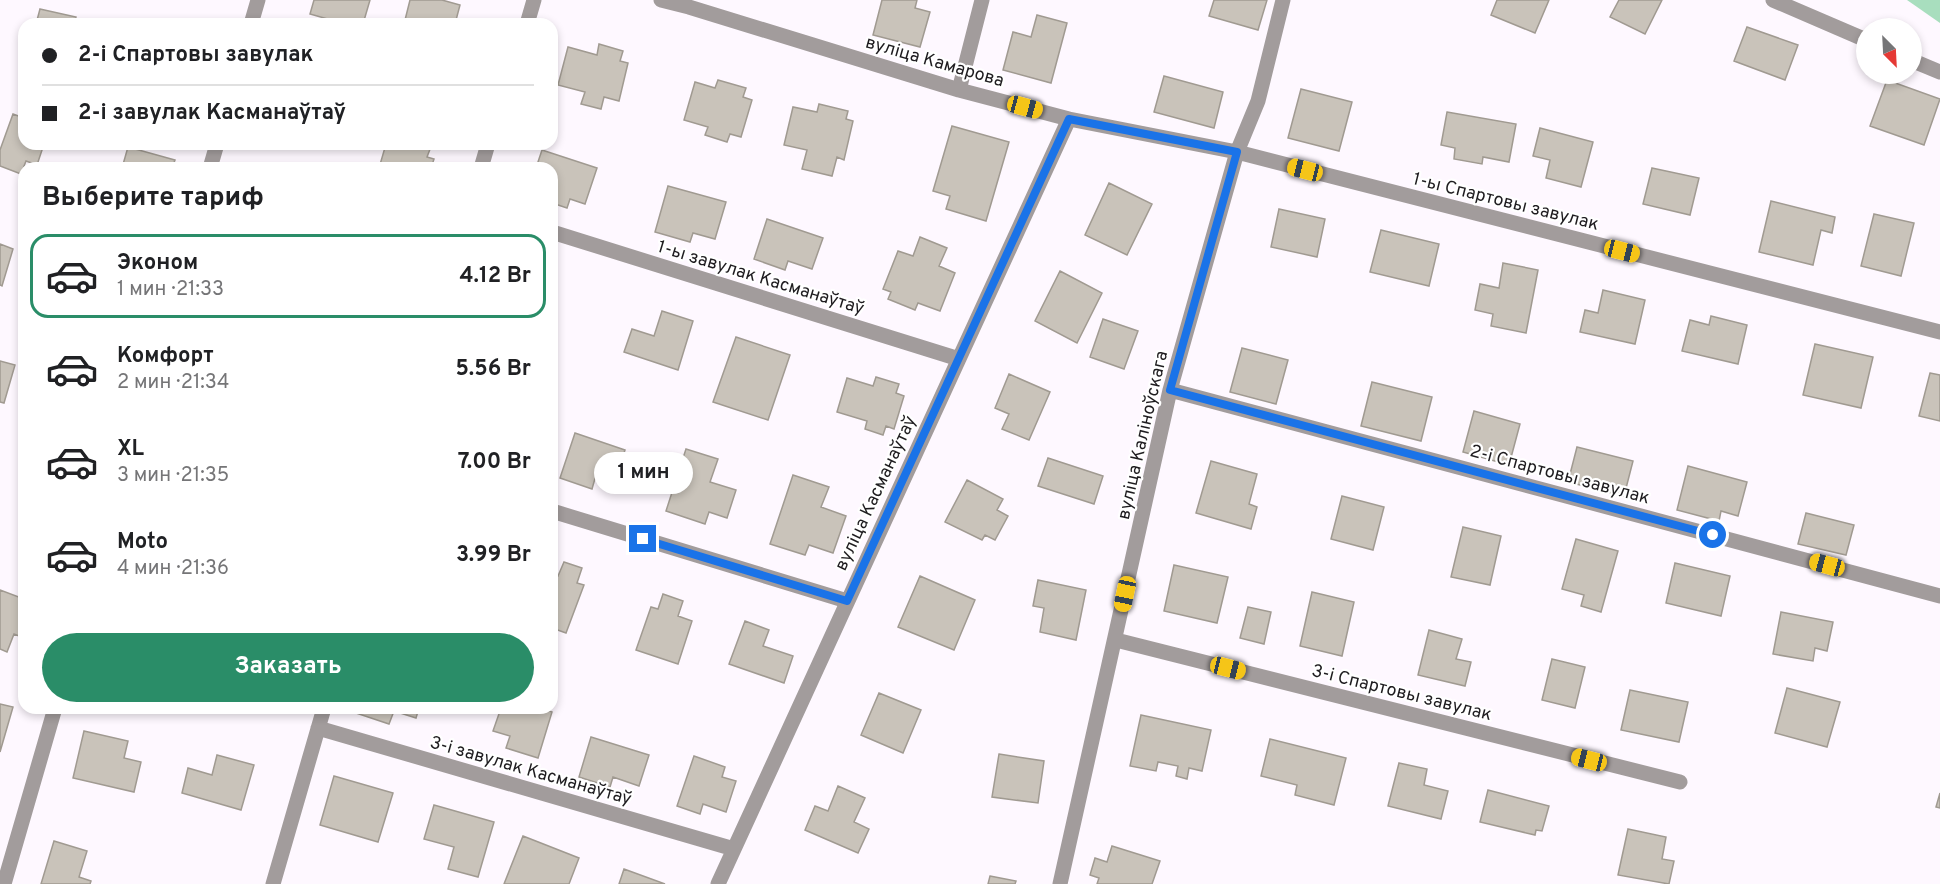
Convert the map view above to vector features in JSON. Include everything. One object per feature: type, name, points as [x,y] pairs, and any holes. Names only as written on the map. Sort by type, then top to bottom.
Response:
[{"type":"street","points":[[253,18],[258,0]]},
{"type":"street","points":[[529,18],[534,0]]},
{"type":"street","name":"вуліца Камарова","points":[[661,0],[690,3],[959,90],[1069,119],[1237,152]]},
{"type":"street","points":[[959,90],[982,0]]},
{"type":"street","name":"вуліца Каліноўскага","points":[[1060,884],[1170,390],[1237,152],[1258,101],[1283,0]]},
{"type":"street","points":[[1773,0],[1856,36]]},
{"type":"street","points":[[1922,65],[1940,72]]},
{"type":"street","name":"вуліца Касманаўтаў","points":[[718,884],[1069,119]]},
{"type":"street","name":"1-ы Спартовы завулак","points":[[1237,152],[1940,332]]},
{"type":"street","name":"1-ы завулак Касманаўтаў","points":[[558,234],[959,359]]},
{"type":"street","name":"2-і Спартовы завулак","points":[[1170,390],[1940,596]]},
{"type":"street","points":[[558,513],[847,601]]},
{"type":"street","name":"3-і Спартовы завулак","points":[[1116,640],[1680,782]]},
{"type":"street","points":[[4,884],[53,714]]},
{"type":"street","points":[[273,884],[322,714]]},
{"type":"street","name":"3-і завулак Касманаўтаў","points":[[318,728],[734,849]]},
{"type":"green space","points":[[1907,0],[1940,0],[1940,23]]},
{"type":"building","points":[[314,0],[370,0],[365,18],[324,18],[310,14]]},
{"type":"building","points":[[410,0],[442,0],[460,5],[457,18],[406,18]]},
{"type":"building","points":[[882,0],[917,0],[915,8],[930,12],[920,47],[873,35]]},
{"type":"building","points":[[1214,0],[1267,0],[1258,30],[1209,16]]},
{"type":"building","points":[[1497,0],[1549,0],[1535,33],[1491,15]]},
{"type":"building","points":[[1619,0],[1662,0],[1645,34],[1610,17]]},
{"type":"building","points":[[40,9],[76,17],[76,18],[38,18]]},
{"type":"building","points":[[1037,15],[1067,23],[1051,83],[1003,70],[1013,32],[1031,37]]},
{"type":"building","points":[[1747,27],[1798,45],[1785,80],[1734,61]]},
{"type":"building","points":[[599,44],[623,51],[620,61],[628,63],[619,101],[604,97],[601,109],[581,104],[585,92],[558,85],[568,47],[597,55]]},
{"type":"building","points":[[1164,76],[1223,92],[1214,128],[1154,112]]},
{"type":"building","points":[[718,80],[746,88],[743,97],[752,100],[741,137],[730,134],[727,142],[705,135],[708,127],[684,120],[695,82],[715,88]]},
{"type":"building","points":[[1886,84],[1898,84],[1940,99],[1924,145],[1870,126]]},
{"type":"building","points":[[1301,89],[1352,102],[1339,151],[1288,138]]},
{"type":"building","points":[[819,104],[848,111],[846,119],[853,121],[844,160],[837,157],[832,176],[802,169],[807,150],[784,145],[793,107],[817,112]]},
{"type":"building","points":[[1447,112],[1516,124],[1509,162],[1483,157],[1482,164],[1454,159],[1455,148],[1441,145]]},
{"type":"building","points":[[13,114],[18,116],[18,150],[42,150],[38,162],[18,162],[18,173],[0,166],[0,150]]},
{"type":"building","points":[[952,126],[1009,142],[986,221],[946,209],[950,196],[933,191]]},
{"type":"building","points":[[1540,128],[1593,142],[1581,187],[1546,178],[1550,160],[1533,156]]},
{"type":"building","points":[[127,150],[139,150],[175,160],[174,162],[124,162]]},
{"type":"building","points":[[384,150],[430,150],[427,157],[434,159],[433,162],[381,162]]},
{"type":"building","points":[[542,150],[597,168],[585,204],[570,199],[567,208],[558,205],[558,162],[538,162]]},
{"type":"building","points":[[1652,168],[1699,178],[1690,215],[1643,204]]},
{"type":"building","points":[[1109,183],[1152,204],[1127,255],[1085,235]]},
{"type":"building","points":[[668,186],[726,202],[715,239],[693,233],[690,242],[655,232]]},
{"type":"building","points":[[1771,201],[1835,217],[1832,233],[1821,230],[1813,265],[1759,252]]},
{"type":"building","points":[[1279,209],[1325,219],[1317,257],[1271,247]]},
{"type":"building","points":[[1874,214],[1914,223],[1901,276],[1861,266]]},
{"type":"building","points":[[767,219],[823,238],[812,269],[788,261],[785,270],[754,259]]},
{"type":"building","points":[[1381,230],[1439,244],[1429,286],[1370,272]]},
{"type":"building","points":[[920,237],[947,248],[939,266],[955,273],[940,311],[918,303],[915,310],[888,299],[891,292],[883,289],[898,251],[913,256]]},
{"type":"building","points":[[0,244],[13,249],[2,286],[0,285]]},
{"type":"building","points":[[1503,263],[1538,270],[1526,333],[1491,326],[1493,314],[1475,310],[1480,284],[1499,288]]},
{"type":"building","points":[[1060,271],[1102,293],[1077,343],[1035,321]]},
{"type":"building","points":[[1603,290],[1645,300],[1635,344],[1580,332],[1585,310],[1598,313]]},
{"type":"building","points":[[662,311],[693,321],[678,370],[624,352],[632,329],[654,336]]},
{"type":"building","points":[[1711,316],[1747,325],[1738,364],[1682,351],[1690,320],[1709,325]]},
{"type":"building","points":[[1103,319],[1138,331],[1124,369],[1090,357]]},
{"type":"building","points":[[736,337],[790,355],[768,420],[713,402]]},
{"type":"building","points":[[1815,344],[1873,357],[1861,408],[1803,395]]},
{"type":"building","points":[[1242,348],[1288,360],[1276,404],[1230,392]]},
{"type":"building","points":[[0,361],[15,365],[4,403],[0,402]]},
{"type":"building","points":[[1930,373],[1940,375],[1940,421],[1919,416]]},
{"type":"building","points":[[1009,374],[1050,392],[1029,440],[1002,429],[1009,414],[995,408]]},
{"type":"building","points":[[876,377],[899,384],[896,393],[904,396],[894,429],[886,426],[883,435],[865,429],[867,421],[837,412],[847,378],[873,386]]},
{"type":"building","points":[[1372,382],[1432,397],[1421,441],[1361,426]]},
{"type":"building","points":[[1474,411],[1520,424],[1509,465],[1463,452]]},
{"type":"building","points":[[575,433],[625,450],[615,481],[596,475],[592,489],[560,478]]},
{"type":"building","points":[[1577,447],[1633,461],[1624,496],[1568,482]]},
{"type":"building","points":[[686,449],[718,459],[710,482],[736,490],[727,518],[709,512],[705,524],[666,511]]},
{"type":"building","points":[[1048,458],[1103,476],[1094,504],[1038,486]]},
{"type":"building","points":[[1211,461],[1257,474],[1249,504],[1257,507],[1251,529],[1196,513]]},
{"type":"building","points":[[1688,466],[1747,482],[1738,516],[1721,511],[1719,521],[1677,510]]},
{"type":"building","points":[[793,475],[829,487],[821,507],[846,516],[833,553],[809,545],[805,555],[770,544]]},
{"type":"building","points":[[967,480],[1003,499],[997,510],[1008,516],[995,540],[985,535],[982,540],[945,522]]},
{"type":"building","points":[[1342,496],[1384,507],[1373,550],[1331,539]]},
{"type":"building","points":[[1806,513],[1854,525],[1846,555],[1798,544]]},
{"type":"building","points":[[1463,527],[1501,536],[1490,585],[1451,577]]},
{"type":"building","points":[[1576,539],[1618,551],[1601,612],[1581,606],[1584,595],[1562,589]]},
{"type":"building","points":[[564,562],[582,568],[577,583],[584,585],[566,633],[558,630],[558,576]]},
{"type":"building","points":[[1675,563],[1730,576],[1721,616],[1666,603]]},
{"type":"building","points":[[1174,565],[1228,577],[1217,623],[1164,611]]},
{"type":"building","points":[[920,576],[975,600],[954,650],[898,627]]},
{"type":"building","points":[[1038,580],[1086,590],[1076,640],[1040,632],[1044,608],[1033,606]]},
{"type":"building","points":[[0,590],[18,597],[18,636],[14,634],[7,652],[0,649]]},
{"type":"building","points":[[1312,592],[1354,602],[1342,656],[1300,646]]},
{"type":"building","points":[[663,594],[683,601],[678,616],[692,621],[678,664],[636,650],[651,607],[658,609]]},
{"type":"building","points":[[1248,607],[1271,612],[1264,644],[1240,638]]},
{"type":"building","points":[[1781,612],[1833,622],[1827,651],[1815,648],[1813,661],[1773,654]]},
{"type":"building","points":[[745,621],[769,630],[763,646],[793,656],[784,683],[729,664]]},
{"type":"building","points":[[1429,630],[1462,639],[1456,659],[1471,662],[1465,686],[1418,675]]},
{"type":"building","points":[[1552,659],[1585,667],[1575,708],[1542,700]]},
{"type":"building","points":[[1787,688],[1840,702],[1827,747],[1775,733]]},
{"type":"building","points":[[1630,690],[1688,702],[1679,742],[1621,730]]},
{"type":"building","points":[[879,693],[921,710],[903,753],[861,735]]},
{"type":"building","points":[[0,704],[13,707],[0,752]]},
{"type":"building","points":[[359,714],[393,714],[389,724]]},
{"type":"building","points":[[403,714],[417,714],[416,718]]},
{"type":"building","points":[[499,714],[551,714],[538,758],[506,748],[510,736],[493,731]]},
{"type":"building","points":[[1141,715],[1211,730],[1202,771],[1189,768],[1187,779],[1176,776],[1178,766],[1158,762],[1156,771],[1130,766]]},
{"type":"building","points":[[84,731],[128,741],[124,758],[141,762],[134,792],[73,778]]},
{"type":"building","points":[[591,737],[649,755],[639,786],[613,777],[610,787],[579,777]]},
{"type":"building","points":[[1270,739],[1346,758],[1334,805],[1295,795],[1297,785],[1261,776]]},
{"type":"building","points":[[999,754],[1044,761],[1038,803],[992,797]]},
{"type":"building","points":[[217,755],[254,765],[241,810],[182,793],[188,768],[212,775]]},
{"type":"building","points":[[694,756],[725,767],[722,777],[736,781],[726,812],[703,804],[700,814],[677,806]]},
{"type":"building","points":[[1399,763],[1427,769],[1424,785],[1448,791],[1441,819],[1388,806]]},
{"type":"building","points":[[334,776],[393,793],[378,842],[320,825]]},
{"type":"building","points":[[838,786],[865,798],[854,822],[869,829],[858,853],[805,830],[815,806],[828,811]]},
{"type":"building","points":[[1488,790],[1549,806],[1542,831],[1536,830],[1535,835],[1480,822]]},
{"type":"building","points":[[1940,793],[1940,808],[1936,807]]},
{"type":"building","points":[[434,805],[494,822],[478,877],[448,869],[454,847],[424,839]]},
{"type":"building","points":[[1628,829],[1666,837],[1662,859],[1674,861],[1669,884],[1618,875]]},
{"type":"building","points":[[523,836],[579,858],[569,884],[504,884]]},
{"type":"building","points":[[54,841],[87,851],[79,877],[91,881],[90,884],[41,884]]},
{"type":"building","points":[[1112,846],[1160,861],[1152,884],[1097,884],[1099,878],[1090,875],[1095,858],[1107,862]]},
{"type":"building","points":[[624,869],[665,884],[619,884]]},
{"type":"building","points":[[990,876],[1016,881],[1015,884],[988,884]]},
{"type":"route","points":[[643,539],[847,601],[1069,119],[1237,152],[1170,390],[1713,535]]}]
